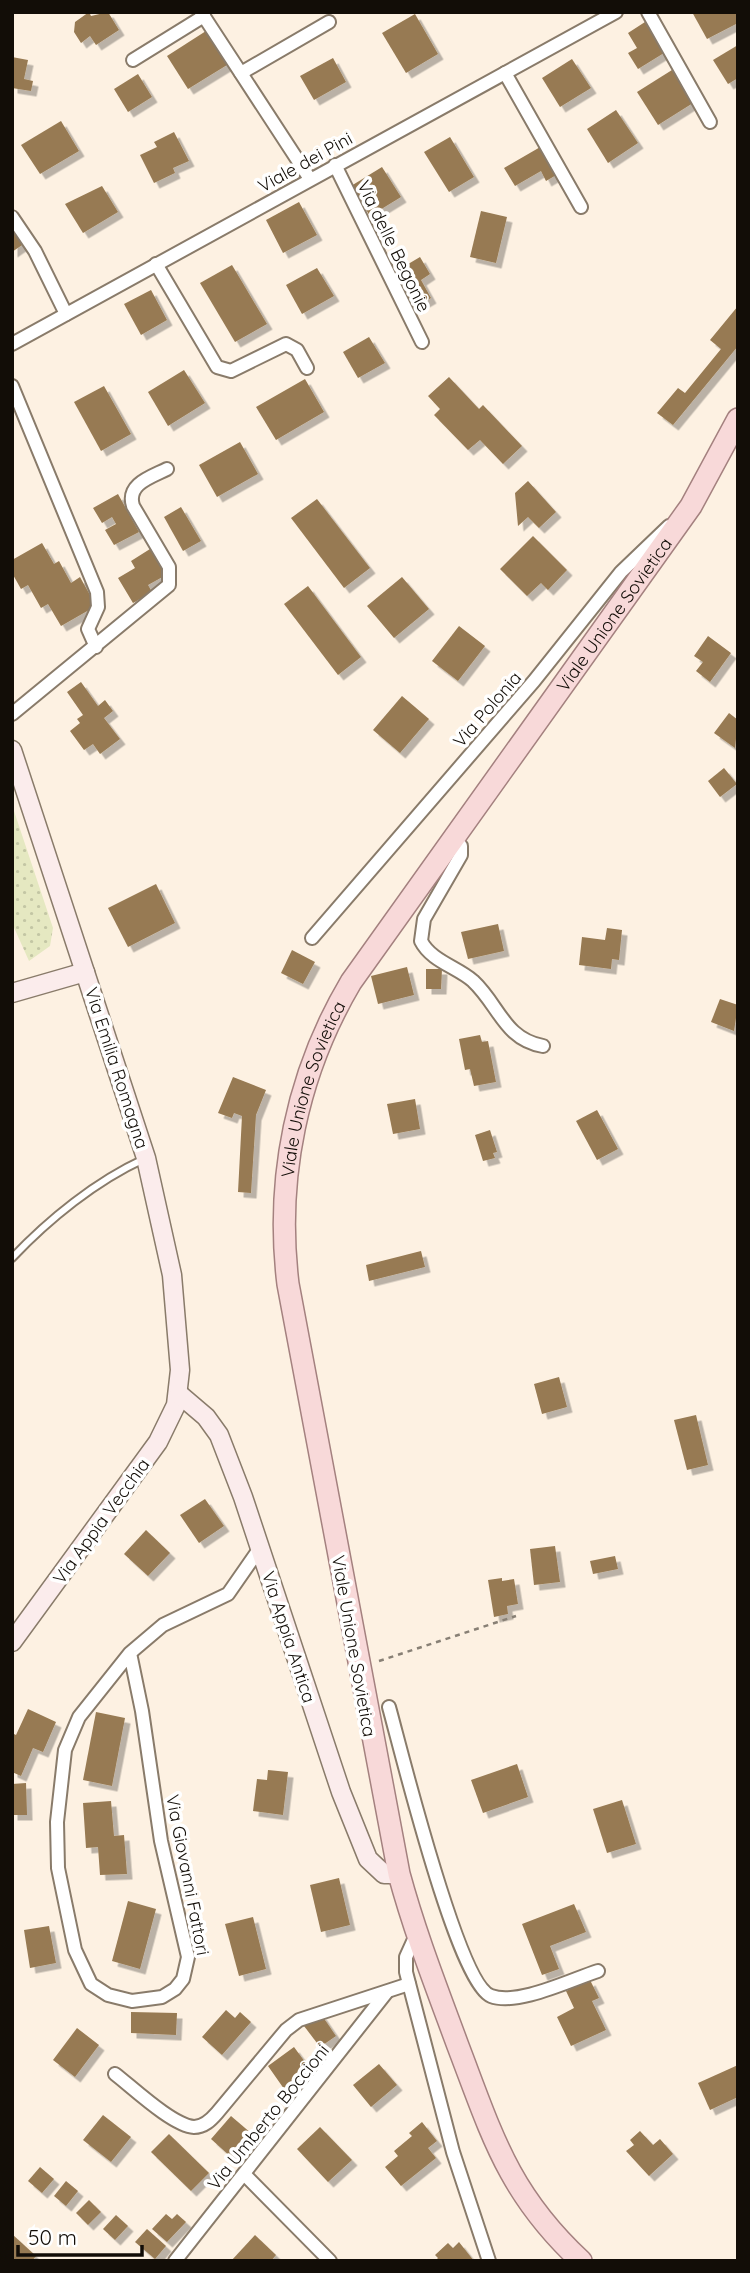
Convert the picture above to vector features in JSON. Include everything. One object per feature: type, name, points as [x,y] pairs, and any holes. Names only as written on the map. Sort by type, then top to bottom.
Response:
[{"type":"main road","name":"Viale Unione Sovietica","points":[[581,2261],[537,2215],[505,2167],[416,1935],[399,1874],[366,1711],[288,1284],[284,1225],[287,1165],[308,1074],[337,1006],[453,838],[691,506],[738,419]]},
{"type":"main road","name":"Via Emilia Romagna","points":[[12,750],[146,1158],[172,1275],[180,1370],[179,1394]]},
{"type":"main road","points":[[12,993],[85,972]]},
{"type":"main road","name":"Via Appia Antica","points":[[179,1394],[206,1417],[219,1435],[260,1548],[341,1792],[368,1859],[384,1874],[399,1874]]},
{"type":"main road","name":"Via Appia Vecchia","points":[[12,1642],[158,1443],[173,1415],[179,1394]]},
{"type":"street","name":"Viale dei Pini","points":[[12,344],[616,12]]},
{"type":"street","points":[[648,12],[710,122]]},
{"type":"street","points":[[133,60],[203,14],[310,179]]},
{"type":"street","points":[[241,73],[329,22]]},
{"type":"street","points":[[505,73],[582,207]]},
{"type":"street","name":"Via delle Begonie","points":[[335,165],[422,342]]},
{"type":"street","points":[[12,217],[35,251],[66,314]]},
{"type":"street","points":[[156,264],[217,367],[231,371],[278,345],[286,344],[297,350],[307,368]]},
{"type":"street","points":[[12,386],[98,596],[97,607],[88,629],[96,647]]},
{"type":"street","points":[[12,715],[161,594],[171,581],[169,566],[131,497],[137,486],[167,469]]},
{"type":"street","name":"Via Polonia","points":[[312,938],[534,681],[616,578],[691,506]]},
{"type":"street","points":[[453,838],[461,846],[461,855],[424,919],[421,941],[433,955],[476,983],[514,1035],[543,1046]]},
{"type":"street","name":"Via Giovanni Fattori","points":[[130,1653],[142,1711],[161,1841],[188,1957],[183,1979],[175,1989],[162,1997],[132,2001],[102,1992],[91,1984],[83,1970],[61,1894],[57,1839],[60,1780],[68,1738],[86,1707],[130,1653],[163,1625],[228,1594],[260,1548]]},
{"type":"street","points":[[366,1711],[391,1707],[439,1884],[464,1958],[479,1988],[491,1996],[515,1998],[598,1971]]},
{"type":"street","points":[[416,1935],[405,1961],[409,1984],[453,2152],[489,2261]]},
{"type":"street","points":[[115,2074],[176,2120],[189,2126],[204,2125],[294,2023],[315,2012],[387,1993],[409,1984]]},
{"type":"street","name":"Via Umberto Boccioni","points":[[175,2261],[387,1993]]},
{"type":"street","points":[[244,2174],[330,2261]]},
{"type":"lane","points":[[12,1258],[75,1202],[121,1170],[146,1158]]},
{"type":"path","points":[[358,1668],[516,1616]]},
{"type":"green space","points":[[12,805],[53,928],[50,946],[29,961],[12,923]]},
{"type":"building","points":[[89,12],[91,16],[108,12],[119,30],[96,45],[90,36],[81,43],[74,32],[75,22]]},
{"type":"building","points":[[692,12],[738,12],[738,23],[707,39]]},
{"type":"building","points":[[415,14],[438,54],[406,73],[382,33]]},
{"type":"building","points":[[645,22],[664,53],[638,69],[628,53],[637,48],[628,33]]},
{"type":"building","points":[[206,31],[227,65],[188,89],[167,56]]},
{"type":"building","points":[[738,45],[738,78],[728,84],[713,60]]},
{"type":"building","points":[[12,57],[28,60],[24,79],[33,81],[31,91],[12,88]]},
{"type":"building","points":[[333,58],[346,82],[314,100],[300,76]]},
{"type":"building","points":[[572,59],[591,88],[560,107],[542,78]]},
{"type":"building","points":[[672,70],[693,103],[658,125],[637,92]]},
{"type":"building","points":[[138,74],[152,97],[128,112],[114,89]]},
{"type":"building","points":[[616,110],[638,143],[608,163],[587,129]]},
{"type":"building","points":[[61,121],[79,151],[40,174],[21,145]]},
{"type":"building","points":[[174,132],[189,161],[173,168],[175,173],[154,183],[140,155],[157,147],[154,142]]},
{"type":"building","points":[[450,137],[474,177],[449,192],[424,152]]},
{"type":"building","points":[[542,146],[558,174],[546,181],[541,171],[515,186],[504,168]]},
{"type":"building","points":[[382,167],[401,197],[370,216],[351,186]]},
{"type":"building","points":[[102,186],[118,212],[83,233],[65,204]]},
{"type":"building","points":[[299,202],[317,235],[283,253],[266,220]]},
{"type":"building","points":[[481,211],[507,217],[496,263],[470,257]]},
{"type":"building","points":[[12,224],[25,243],[12,252]]},
{"type":"building","points":[[420,257],[430,274],[421,280],[431,298],[414,308],[393,273]]},
{"type":"building","points":[[232,265],[267,324],[235,342],[200,283]]},
{"type":"building","points":[[317,268],[334,296],[302,314],[286,285]]},
{"type":"building","points":[[151,290],[167,320],[141,335],[124,304]]},
{"type":"building","points":[[738,306],[738,346],[673,425],[657,413],[678,388],[685,393],[721,349],[710,340]]},
{"type":"building","points":[[369,337],[385,363],[358,378],[343,352]]},
{"type":"building","points":[[184,370],[205,403],[168,426],[148,392]]},
{"type":"building","points":[[449,377],[479,409],[483,405],[522,446],[503,464],[480,440],[468,450],[434,415],[440,409],[428,396]]},
{"type":"building","points":[[305,379],[324,412],[276,440],[256,407]]},
{"type":"building","points":[[104,386],[131,434],[101,451],[74,402]]},
{"type":"building","points":[[240,442],[258,474],[217,497],[199,465]]},
{"type":"building","points":[[528,481],[556,512],[539,528],[528,517],[518,526],[515,493]]},
{"type":"building","points":[[118,494],[139,532],[114,545],[105,530],[116,524],[112,517],[102,523],[93,508]]},
{"type":"building","points":[[317,499],[370,568],[344,588],[291,518]]},
{"type":"building","points":[[181,507],[201,541],[183,551],[164,517]]},
{"type":"building","points":[[533,536],[567,570],[548,590],[541,583],[527,596],[500,569]]},
{"type":"building","points":[[42,543],[54,564],[59,561],[71,583],[80,577],[96,606],[61,626],[48,604],[41,608],[28,585],[21,589],[12,573],[12,560]]},
{"type":"building","points":[[150,549],[166,575],[148,585],[152,592],[133,603],[118,578],[135,568],[131,561]]},
{"type":"building","points":[[402,577],[429,609],[394,638],[367,606]]},
{"type":"building","points":[[308,586],[361,657],[338,675],[284,604]]},
{"type":"building","points":[[459,626],[485,646],[458,681],[432,661]]},
{"type":"building","points":[[708,636],[731,653],[710,682],[696,671],[703,662],[694,656]]},
{"type":"building","points":[[81,682],[98,706],[105,700],[113,711],[104,718],[120,739],[100,754],[93,744],[84,750],[70,731],[80,723],[77,719],[83,715],[67,692]]},
{"type":"building","points":[[402,696],[429,719],[400,753],[373,730]]},
{"type":"building","points":[[729,713],[738,720],[735,748],[714,733]]},
{"type":"building","points":[[724,768],[737,784],[720,797],[708,781]]},
{"type":"building","points":[[156,884],[175,923],[128,947],[108,908]]},
{"type":"building","points":[[498,924],[504,951],[468,959],[461,932]]},
{"type":"building","points":[[607,928],[622,930],[619,960],[612,959],[611,969],[579,965],[582,937],[605,940]]},
{"type":"building","points":[[292,950],[315,962],[303,984],[281,973]]},
{"type":"building","points":[[407,967],[414,995],[378,1004],[371,976]]},
{"type":"building","points":[[426,969],[442,969],[441,989],[426,989]]},
{"type":"building","points":[[720,999],[738,1005],[734,1031],[711,1022]]},
{"type":"building","points":[[480,1035],[482,1042],[488,1041],[496,1082],[474,1086],[470,1069],[465,1070],[459,1039]]},
{"type":"building","points":[[233,1077],[266,1090],[256,1115],[251,1193],[238,1192],[242,1116],[234,1113],[232,1118],[218,1113]]},
{"type":"building","points":[[415,1099],[420,1129],[393,1134],[387,1104]]},
{"type":"building","points":[[597,1110],[618,1149],[597,1160],[576,1121]]},
{"type":"building","points":[[490,1130],[497,1152],[493,1153],[495,1158],[483,1161],[475,1135]]},
{"type":"building","points":[[421,1251],[425,1267],[369,1281],[366,1265]]},
{"type":"building","points":[[559,1377],[567,1407],[542,1414],[534,1384]]},
{"type":"building","points":[[696,1415],[708,1465],[687,1470],[674,1420]]},
{"type":"building","points":[[205,1499],[224,1526],[199,1543],[180,1515]]},
{"type":"building","points":[[146,1530],[170,1553],[148,1576],[124,1554]]},
{"type":"building","points":[[555,1546],[560,1582],[534,1585],[530,1549]]},
{"type":"building","points":[[615,1556],[618,1569],[593,1574],[590,1561]]},
{"type":"building","points":[[502,1578],[502,1581],[514,1579],[518,1604],[507,1606],[508,1614],[494,1617],[488,1580]]},
{"type":"building","points":[[28,1709],[56,1722],[43,1752],[33,1748],[21,1776],[12,1772],[12,1733],[16,1735]]},
{"type":"building","points":[[96,1712],[125,1718],[112,1786],[83,1780]]},
{"type":"building","points":[[517,1764],[528,1797],[483,1813],[471,1780]]},
{"type":"building","points":[[268,1770],[288,1772],[283,1815],[253,1811],[257,1779],[267,1780]]},
{"type":"building","points":[[26,1783],[27,1815],[12,1815],[12,1784]]},
{"type":"building","points":[[622,1800],[636,1844],[607,1853],[593,1809]]},
{"type":"building","points":[[111,1801],[114,1836],[124,1835],[127,1874],[100,1875],[98,1847],[86,1848],[83,1803]]},
{"type":"building","points":[[339,1878],[350,1925],[321,1932],[310,1885]]},
{"type":"building","points":[[128,1901],[156,1909],[140,1969],[112,1961]]},
{"type":"building","points":[[574,1904],[586,1932],[550,1946],[559,1969],[542,1975],[522,1924]]},
{"type":"building","points":[[253,1917],[266,1969],[239,1976],[225,1924]]},
{"type":"building","points":[[49,1926],[56,1963],[30,1968],[24,1930]]},
{"type":"building","points":[[590,1980],[599,1998],[592,2001],[606,2030],[571,2046],[557,2017],[574,2008],[566,1991]]},
{"type":"building","points":[[226,2010],[235,2018],[240,2012],[251,2022],[222,2055],[202,2037]]},
{"type":"building","points":[[131,2012],[177,2013],[176,2035],[131,2033]]},
{"type":"building","points":[[321,2014],[336,2036],[320,2047],[304,2026]]},
{"type":"building","points":[[77,2028],[99,2045],[75,2077],[53,2060]]},
{"type":"building","points":[[294,2047],[308,2066],[296,2074],[304,2085],[289,2096],[268,2066]]},
{"type":"building","points":[[379,2064],[397,2085],[371,2107],[353,2085]]},
{"type":"building","points":[[738,2065],[738,2097],[710,2110],[698,2083]]},
{"type":"building","points":[[103,2115],[131,2137],[111,2162],[83,2140]]},
{"type":"building","points":[[231,2116],[252,2134],[231,2157],[211,2139]]},
{"type":"building","points":[[422,2122],[437,2141],[428,2148],[436,2158],[401,2186],[385,2167],[398,2156],[394,2151],[412,2136],[409,2133]]},
{"type":"building","points":[[320,2127],[352,2160],[328,2182],[297,2149]]},
{"type":"building","points":[[640,2131],[653,2145],[660,2139],[673,2154],[649,2176],[626,2151],[634,2145],[630,2140]]},
{"type":"building","points":[[169,2134],[209,2173],[191,2191],[151,2152]]},
{"type":"building","points":[[40,2167],[54,2179],[42,2193],[28,2181]]},
{"type":"building","points":[[66,2181],[78,2191],[66,2206],[54,2196]]},
{"type":"building","points":[[89,2200],[101,2212],[88,2225],[76,2213]]},
{"type":"building","points":[[166,2214],[172,2219],[177,2214],[186,2222],[167,2242],[152,2229]]},
{"type":"building","points":[[116,2215],[128,2226],[115,2240],[103,2229]]},
{"type":"building","points":[[147,2229],[166,2246],[155,2259],[135,2242]]},
{"type":"building","points":[[12,2234],[36,2256],[32,2261],[12,2261]]},
{"type":"building","points":[[255,2235],[276,2255],[271,2261],[231,2261]]},
{"type":"building","points":[[459,2242],[474,2261],[435,2261],[438,2258],[435,2255],[448,2243],[453,2248]]}]
